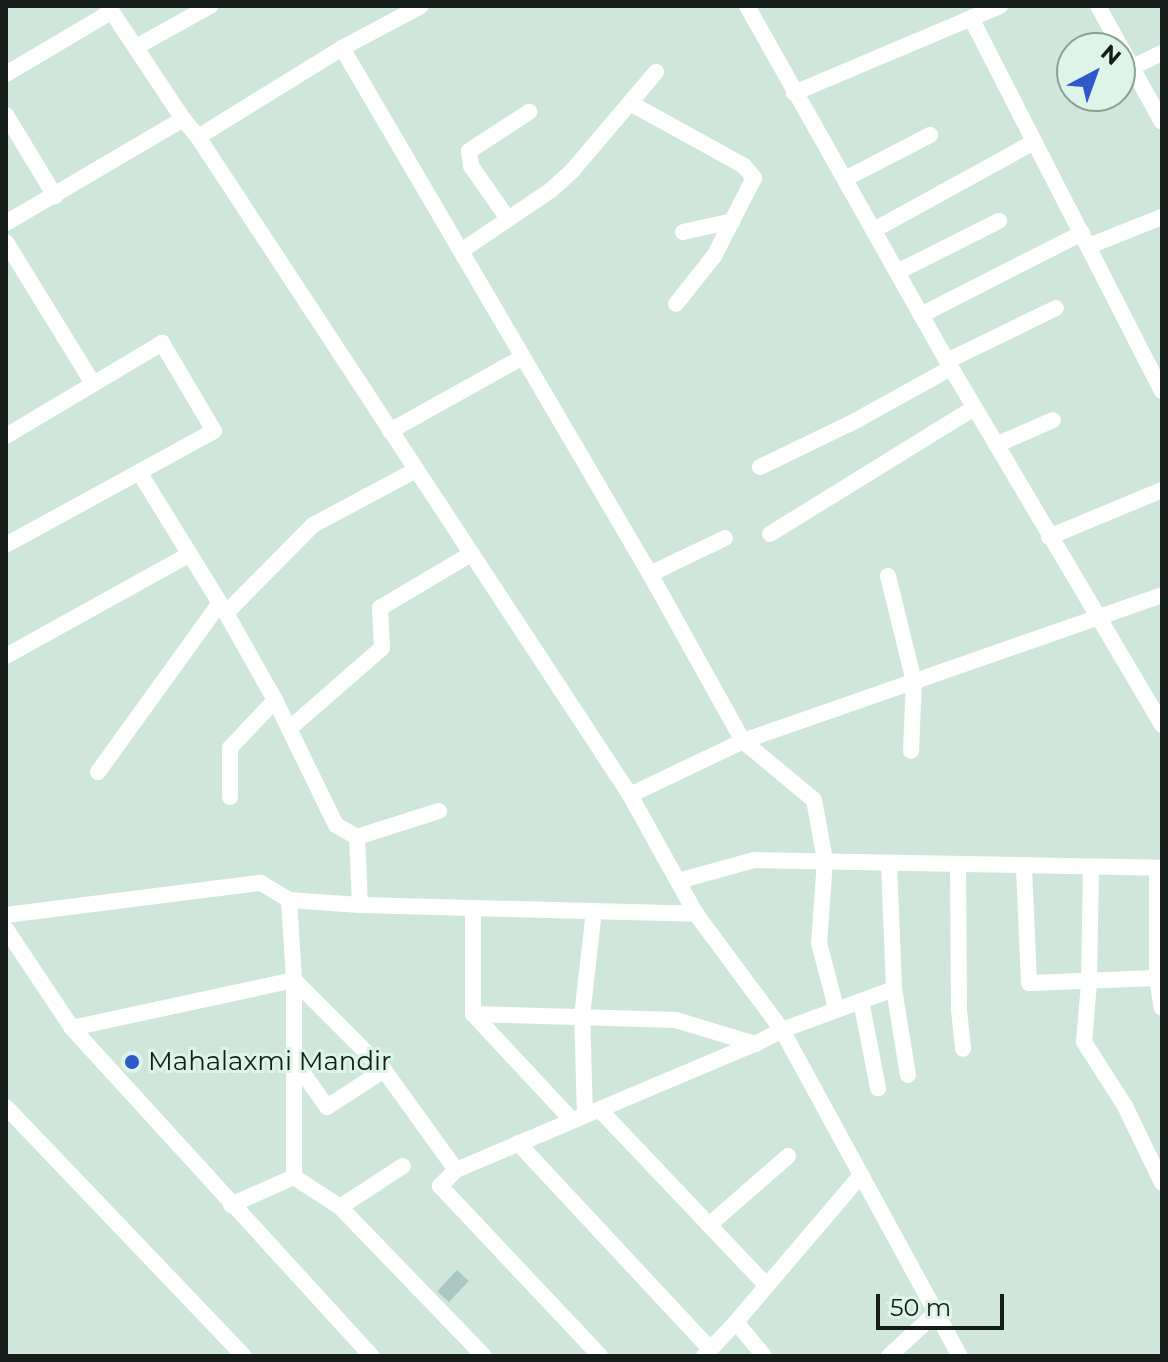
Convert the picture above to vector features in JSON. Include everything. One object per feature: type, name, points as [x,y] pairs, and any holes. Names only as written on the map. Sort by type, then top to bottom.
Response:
[{"type":"street","points":[[136,47],[210,6]]},
{"type":"street","points":[[198,137],[342,48],[421,6]]},
{"type":"street","points":[[794,93],[1000,6]]},
{"type":"street","points":[[1098,6],[1109,32]]},
{"type":"street","points":[[750,7],[794,93],[974,408],[1049,537],[1159,714]]},
{"type":"street","points":[[6,74],[110,9],[198,137],[630,795],[696,914],[782,1030],[960,1356]]},
{"type":"street","points":[[971,18],[1162,391]]},
{"type":"street","points":[[342,48],[650,574],[743,741],[814,800],[825,860],[819,943],[836,1008]]},
{"type":"street","points":[[1136,64],[1162,53]]},
{"type":"street","points":[[461,251],[572,171],[656,72]]},
{"type":"street","points":[[1136,85],[1162,122]]},
{"type":"street","points":[[630,103],[750,170],[752,186],[733,221],[709,263],[676,304]]},
{"type":"street","points":[[508,219],[471,166],[469,151],[529,112]]},
{"type":"street","points":[[6,115],[55,196]]},
{"type":"street","points":[[6,223],[183,119]]},
{"type":"street","points":[[845,179],[930,135]]},
{"type":"street","points":[[874,230],[1034,142]]},
{"type":"street","points":[[921,315],[1085,240],[1162,217]]},
{"type":"street","points":[[683,232],[733,221]]},
{"type":"street","points":[[897,272],[999,221]]},
{"type":"street","points":[[6,242],[92,382]]},
{"type":"street","points":[[760,467],[855,421],[949,364],[1056,308]]},
{"type":"street","points":[[6,436],[162,343],[214,431],[6,545]]},
{"type":"street","points":[[390,431],[523,357]]},
{"type":"street","points":[[770,534],[974,408]]},
{"type":"street","points":[[996,445],[1053,420]]},
{"type":"street","points":[[98,772],[223,608],[313,525],[416,470]]},
{"type":"street","points":[[139,472],[223,608],[275,700],[336,825],[357,837],[439,811]]},
{"type":"street","points":[[1049,537],[1162,490]]},
{"type":"street","points":[[650,574],[725,538]]},
{"type":"street","points":[[6,656],[190,554]]},
{"type":"street","points":[[289,729],[382,648],[384,639],[380,608],[471,554]]},
{"type":"street","points":[[888,576],[914,682],[911,751]]},
{"type":"street","points":[[630,795],[743,741],[1162,595]]},
{"type":"street","points":[[230,797],[230,748],[275,700]]},
{"type":"street","points":[[357,837],[360,905]]},
{"type":"street","points":[[678,881],[754,860],[1024,868],[1160,868],[1157,978],[1162,1008]]},
{"type":"street","points":[[889,863],[894,989],[908,1075]]},
{"type":"street","points":[[958,866],[959,1010],[963,1049]]},
{"type":"street","points":[[1024,868],[1029,983],[1157,978]]},
{"type":"street","points":[[1091,868],[1089,983],[1084,1042],[1125,1106],[1162,1183]]},
{"type":"street","points":[[6,915],[261,883],[289,900],[473,909],[696,914]]},
{"type":"street","points":[[289,900],[294,980],[294,1177]]},
{"type":"street","points":[[473,909],[473,1014],[709,1225],[766,1285]]},
{"type":"street","points":[[586,1115],[582,1016],[594,911]]},
{"type":"street","points":[[6,929],[72,1028],[372,1356]]},
{"type":"street","points":[[72,1028],[294,980]]},
{"type":"street","points":[[294,980],[384,1070],[456,1170]]},
{"type":"street","points":[[600,1356],[440,1186],[456,1170],[518,1143],[782,1030],[894,989]]},
{"type":"street","points":[[861,1001],[878,1088]]},
{"type":"street","points":[[473,1014],[676,1020],[755,1044]]},
{"type":"street","points":[[295,1062],[327,1107],[384,1070]]},
{"type":"street","points":[[6,1107],[244,1356]]},
{"type":"street","points":[[518,1143],[707,1352],[861,1175]]},
{"type":"street","points":[[709,1225],[788,1156]]},
{"type":"street","points":[[340,1207],[403,1166]]},
{"type":"street","points":[[231,1205],[294,1177]]},
{"type":"street","points":[[294,1177],[340,1207],[484,1356]]},
{"type":"street","points":[[889,1356],[936,1313]]},
{"type":"street","points":[[736,1322],[764,1356]]},
{"type":"building","points":[[457,1270],[469,1281],[449,1302],[437,1291]]},
{"type":"place","name":"Mahalaxmi Mandir","points":[[132,1062]]}]
